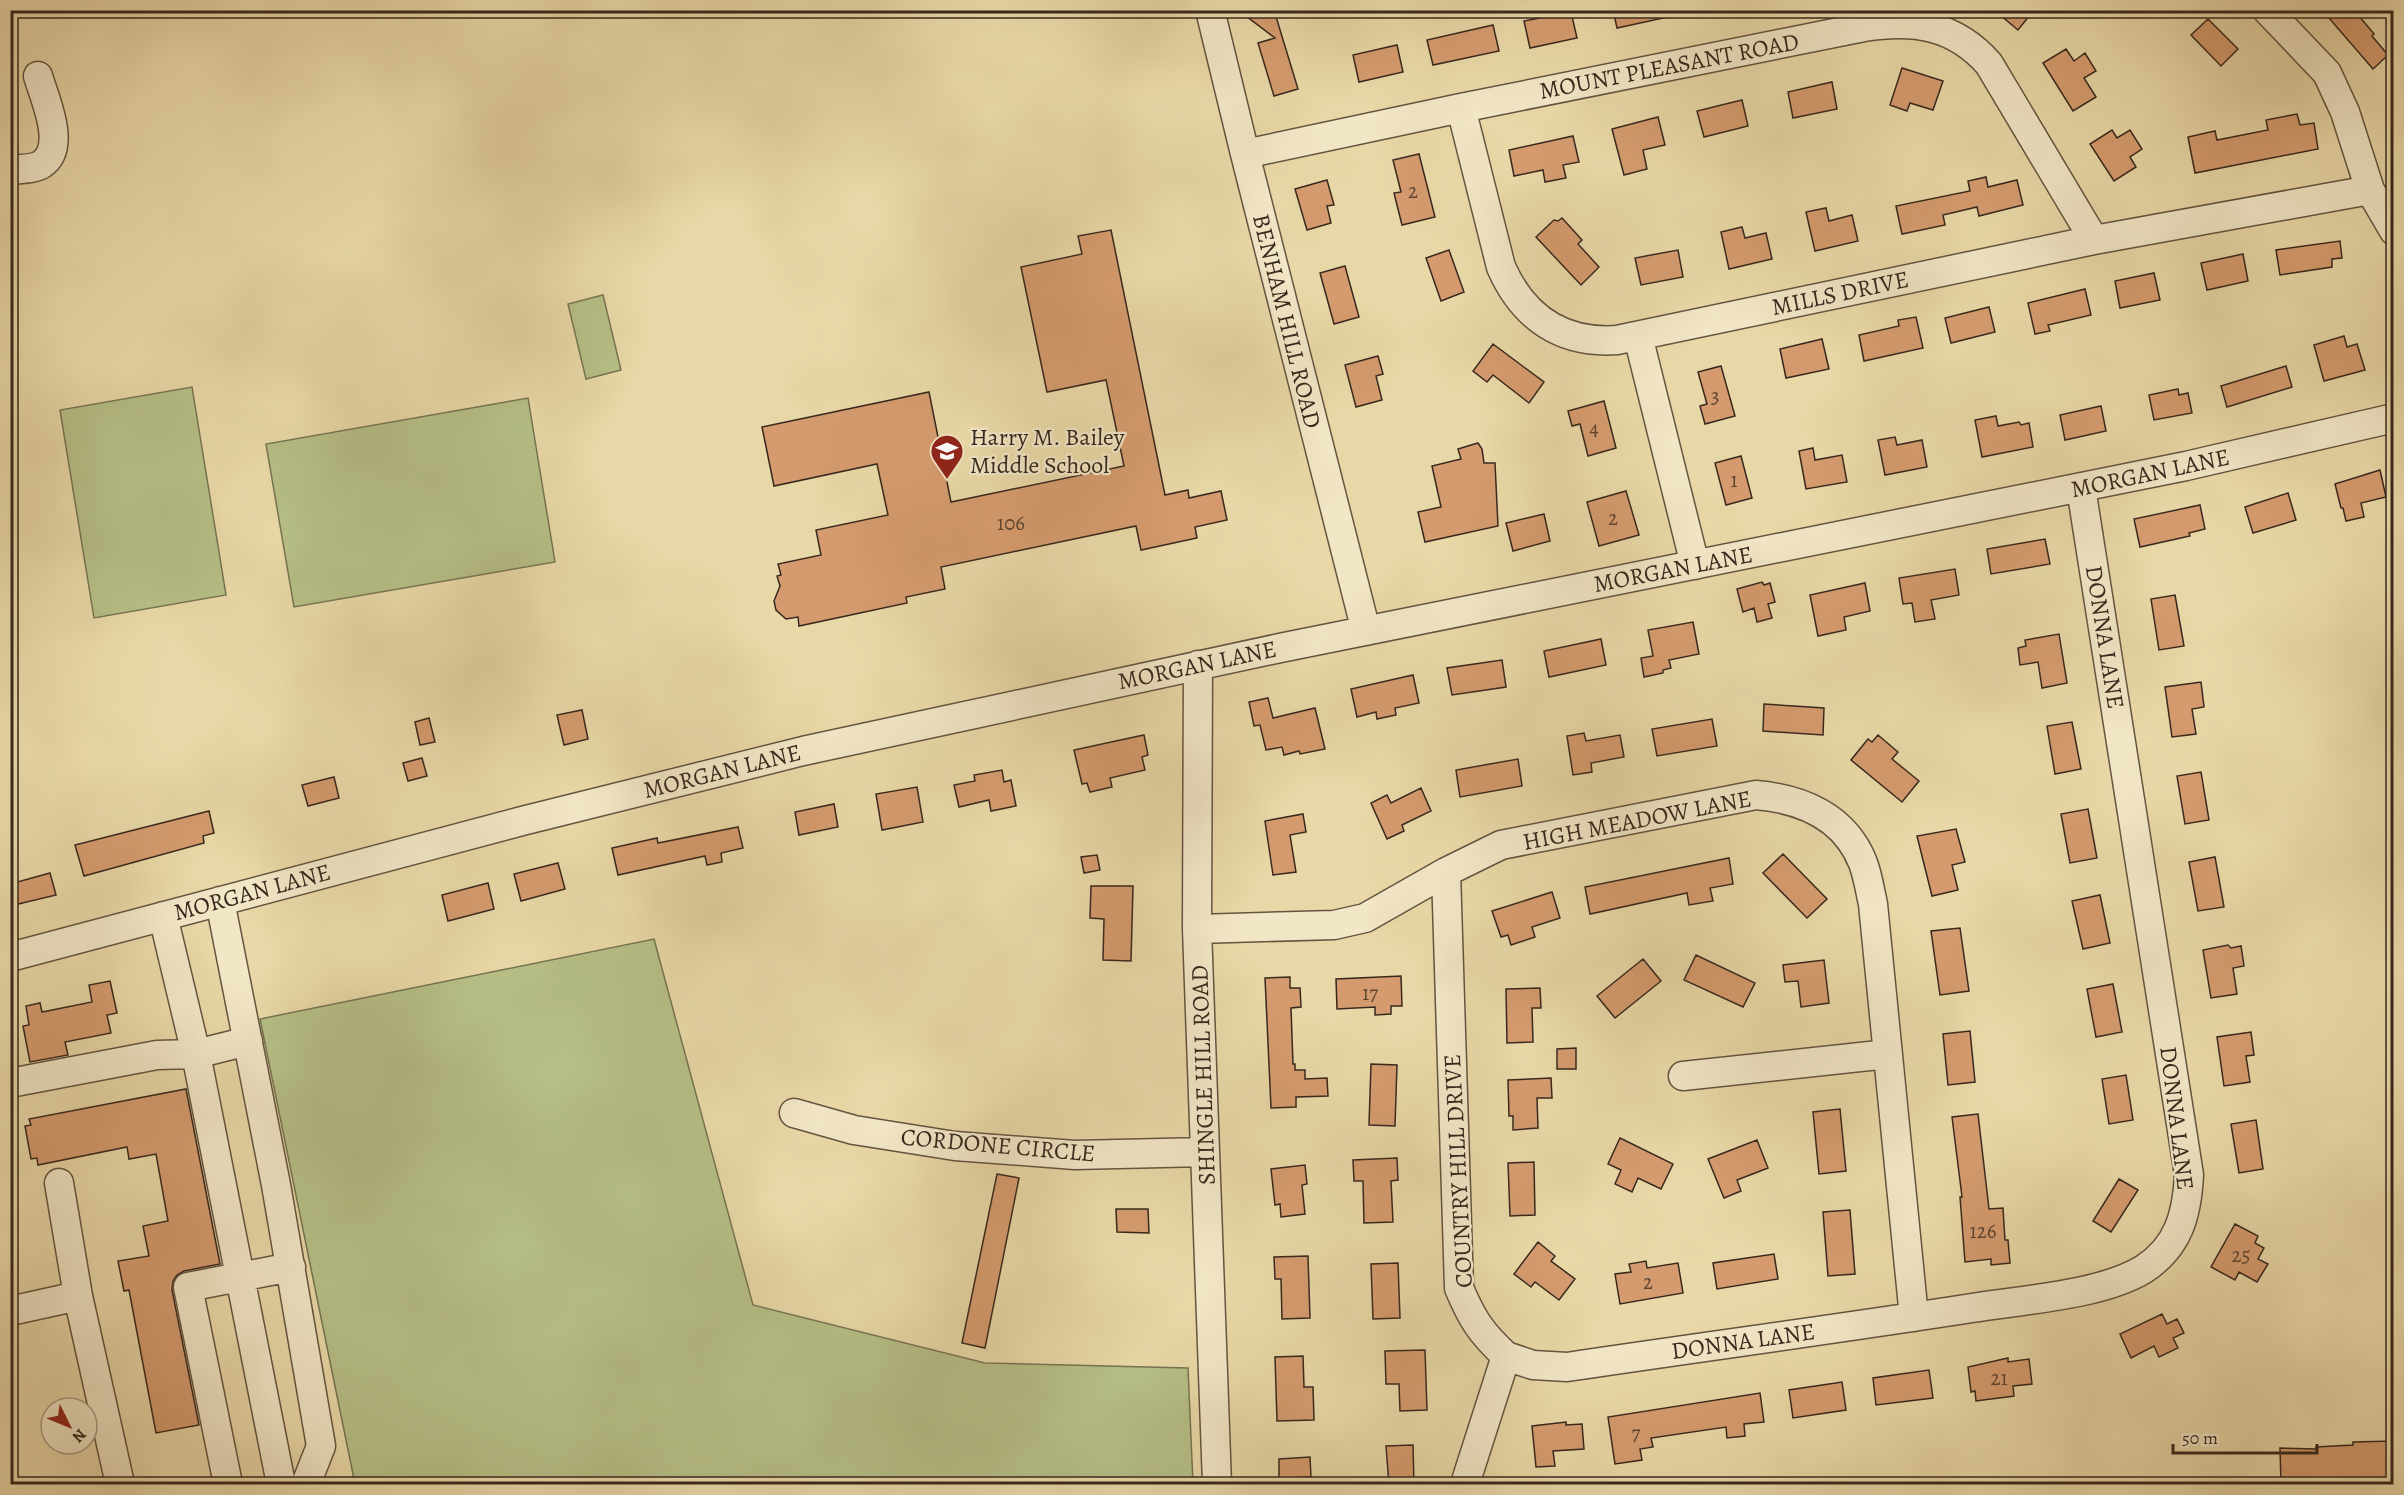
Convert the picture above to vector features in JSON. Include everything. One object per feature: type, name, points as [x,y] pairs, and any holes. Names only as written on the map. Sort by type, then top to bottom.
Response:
[{"type":"street","name":"BENHAM HILL ROAD","points":[[1210,10],[1366,631]]},
{"type":"street","points":[[2267,10],[2327,73],[2345,112],[2370,190],[2394,231]]},
{"type":"street","name":"MOUNT PLEASANT ROAD","points":[[1245,154],[1864,27],[1891,23],[1912,24],[1941,30],[1959,38],[1977,50],[1989,64],[2094,240]]},
{"type":"street","points":[[10,170],[41,165],[53,153],[56,137],[38,76]]},
{"type":"street","name":"MILLS DRIVE","points":[[1461,108],[1501,267],[1519,300],[1546,325],[1564,333],[1603,341],[1638,336],[2094,240],[2370,190]]},
{"type":"street","points":[[1638,336],[1695,565]]},
{"type":"street","name":"MORGAN LANE","points":[[10,957],[526,820],[803,751],[1198,665],[2081,488],[2394,418]]},
{"type":"street","name":"DONNA LANE","points":[[1506,1356],[1533,1365],[1567,1367],[2091,1289],[2120,1281],[2143,1269],[2163,1253],[2179,1229],[2188,1202],[2189,1175],[2081,488]]},
{"type":"street","name":"SHINGLE HILL ROAD","points":[[1198,665],[1197,929],[1217,1485]]},
{"type":"street","name":"HIGH MEADOW LANE","points":[[1197,929],[1334,925],[1365,918],[1446,872],[1501,845],[1756,795],[1779,797],[1798,802],[1820,812],[1838,826],[1852,843],[1863,864],[1873,904],[1914,1317]]},
{"type":"street","name":"COUNTRY HILL DRIVE","points":[[1446,872],[1459,1288],[1472,1319],[1488,1340],[1506,1356]]},
{"type":"street","points":[[220,901],[291,1267],[321,1446],[298,1484]]},
{"type":"street","points":[[163,916],[196,1054],[240,1275],[298,1484]]},
{"type":"street","points":[[10,1083],[157,1055],[196,1054],[248,1041]]},
{"type":"street","points":[[1683,1076],[1888,1054]]},
{"type":"street","name":"CORDONE CIRCLE","points":[[794,1113],[854,1130],[955,1146],[1076,1155],[1205,1152]]},
{"type":"street","points":[[58,1183],[78,1296],[120,1485]]},
{"type":"street","points":[[228,1485],[188,1287],[240,1275],[291,1267]]},
{"type":"street","points":[[10,1311],[78,1296]]},
{"type":"street","points":[[1465,1485],[1506,1356]]},
{"type":"green space","points":[[603,295],[621,370],[586,379],[568,304]]},
{"type":"green space","points":[[192,387],[226,595],[94,618],[60,410]]},
{"type":"green space","points":[[528,398],[555,562],[294,607],[266,444]]},
{"type":"green space","points":[[654,939],[753,1305],[985,1363],[1188,1368],[1193,1484],[355,1484],[260,1019]]},
{"type":"building","points":[[1238,10],[1274,10],[1298,89],[1274,96],[1258,43],[1275,38]]},
{"type":"building","points":[[1613,10],[1667,10],[1668,17],[1617,28]]},
{"type":"building","points":[[1994,10],[2034,10],[2018,30]]},
{"type":"building","points":[[2338,10],[2354,10],[2388,55],[2373,69],[2329,18]]},
{"type":"building","points":[[1571,12],[1577,38],[1530,48],[1524,21]]},
{"type":"building","points":[[2208,19],[2238,49],[2221,66],[2191,35]]},
{"type":"building","points":[[1493,25],[1499,51],[1433,65],[1427,40]]},
{"type":"building","points":[[1397,45],[1403,72],[1359,82],[1353,55]]},
{"type":"building","points":[[2066,49],[2074,61],[2085,53],[2096,71],[2084,78],[2096,97],[2073,111],[2043,63]]},
{"type":"building","points":[[1902,68],[1943,81],[1933,110],[1910,103],[1907,111],[1890,105]]},
{"type":"building","points":[[1832,82],[1837,109],[1793,118],[1788,92]]},
{"type":"building","points":[[1742,100],[1748,126],[1704,137],[1697,111]]},
{"type":"building","points":[[2297,114],[2300,125],[2314,123],[2318,149],[2195,173],[2188,137],[2215,131],[2217,140],[2268,130],[2266,120]]},
{"type":"building","points":[[1658,117],[1665,145],[1643,150],[1647,169],[1624,175],[1612,129]]},
{"type":"building","points":[[2112,130],[2117,138],[2130,130],[2142,149],[2130,157],[2136,167],[2114,181],[2090,144]]},
{"type":"building","points":[[1573,136],[1579,162],[1563,165],[1566,178],[1545,182],[1543,170],[1514,176],[1509,150]]},
{"type":"building","points":[[1419,154],[1435,217],[1402,225],[1394,193],[1401,192],[1393,160]]},
{"type":"building","points":[[1986,177],[1988,187],[2017,180],[2023,205],[1979,216],[1977,207],[1943,215],[1945,225],[1902,234],[1896,206],[1970,191],[1968,181]]},
{"type":"building","points":[[1327,180],[1334,205],[1327,206],[1331,223],[1307,230],[1295,189]]},
{"type":"building","points":[[1826,208],[1829,221],[1852,215],[1858,241],[1815,251],[1806,212]]},
{"type":"building","points":[[1562,218],[1582,240],[1578,244],[1599,267],[1581,285],[1536,237],[1554,220],[1558,221]]},
{"type":"building","points":[[1742,227],[1745,238],[1766,233],[1772,259],[1729,269],[1721,232]]},
{"type":"building","points":[[1111,230],[1165,495],[1188,490],[1189,498],[1221,491],[1227,520],[1195,527],[1197,538],[1141,550],[1136,526],[941,567],[945,589],[906,597],[907,603],[799,626],[798,617],[786,619],[776,610],[774,601],[780,586],[777,576],[781,575],[778,564],[821,555],[816,530],[888,515],[877,464],[774,486],[762,427],[929,392],[951,502],[1124,466],[1106,380],[1047,392],[1021,267],[1082,254],[1078,236]]},
{"type":"building","points":[[2340,241],[2342,258],[2332,259],[2332,267],[2280,275],[2276,250]]},
{"type":"building","points":[[1449,250],[1464,292],[1441,301],[1426,258]]},
{"type":"building","points":[[1678,250],[1683,277],[1641,285],[1635,258]]},
{"type":"building","points":[[2243,254],[2248,281],[2207,290],[2201,263]]},
{"type":"building","points":[[1345,266],[1359,317],[1334,324],[1320,273]]},
{"type":"building","points":[[2154,273],[2160,300],[2120,308],[2115,281]]},
{"type":"building","points":[[2085,289],[2091,315],[2048,325],[2050,331],[2035,334],[2028,303]]},
{"type":"building","points":[[1989,307],[1995,332],[1951,343],[1945,318]]},
{"type":"building","points":[[1916,317],[1923,348],[1864,361],[1859,335],[1899,326],[1898,320]]},
{"type":"building","points":[[2344,336],[2347,347],[2357,344],[2365,370],[2324,381],[2314,345]]},
{"type":"building","points":[[1822,339],[1829,369],[1786,378],[1780,349]]},
{"type":"building","points":[[1493,344],[1544,382],[1529,403],[1493,375],[1487,382],[1473,371]]},
{"type":"building","points":[[1378,356],[1383,374],[1376,376],[1382,400],[1356,407],[1345,365]]},
{"type":"building","points":[[1721,366],[1735,416],[1705,424],[1700,406],[1707,404],[1698,372]]},
{"type":"building","points":[[2286,366],[2292,387],[2227,407],[2221,386]]},
{"type":"building","points":[[2178,389],[2179,395],[2188,393],[2192,413],[2154,420],[2149,395]]},
{"type":"building","points":[[1604,401],[1616,448],[1588,456],[1580,424],[1572,426],[1568,411]]},
{"type":"building","points":[[2101,406],[2106,431],[2065,440],[2060,415]]},
{"type":"building","points":[[1996,416],[1998,426],[2019,422],[2021,425],[2029,423],[2033,447],[1982,457],[1975,420]]},
{"type":"building","points":[[1895,437],[1897,445],[1922,440],[1927,467],[1885,475],[1878,440]]},
{"type":"building","points":[[1478,443],[1482,449],[1484,463],[1495,463],[1498,526],[1425,542],[1418,512],[1441,507],[1432,466],[1461,459],[1458,449]]},
{"type":"building","points":[[1813,448],[1815,460],[1842,455],[1847,482],[1806,489],[1799,451]]},
{"type":"building","points":[[1741,456],[1752,498],[1726,505],[1715,463]]},
{"type":"building","points":[[2380,470],[2386,497],[2361,503],[2364,517],[2346,521],[2335,484]]},
{"type":"building","points":[[1626,491],[1639,535],[1599,546],[1587,502]]},
{"type":"building","points":[[2288,493],[2296,520],[2253,533],[2245,507]]},
{"type":"building","points":[[2200,505],[2205,529],[2189,533],[2190,536],[2140,547],[2134,519]]},
{"type":"building","points":[[1544,514],[1550,541],[1513,551],[1506,523]]},
{"type":"building","points":[[2045,539],[2050,564],[1991,574],[1987,549]]},
{"type":"building","points":[[1955,569],[1959,595],[1931,600],[1935,619],[1915,622],[1912,603],[1903,604],[1899,578]]},
{"type":"building","points":[[1762,582],[1764,585],[1770,583],[1775,602],[1768,604],[1772,618],[1757,622],[1754,608],[1743,612],[1737,589]]},
{"type":"building","points":[[1865,583],[1870,611],[1844,617],[1846,630],[1818,636],[1810,595]]},
{"type":"building","points":[[2175,595],[2184,646],[2159,650],[2151,599]]},
{"type":"building","points":[[1693,622],[1699,654],[1669,660],[1671,668],[1663,670],[1663,673],[1644,677],[1641,658],[1653,656],[1648,630]]},
{"type":"building","points":[[2059,634],[2067,683],[2042,688],[2038,662],[2020,665],[2018,648],[2026,646],[2025,640]]},
{"type":"building","points":[[1601,639],[1606,665],[1549,677],[1544,651]]},
{"type":"building","points":[[1502,660],[1506,687],[1452,695],[1447,668]]},
{"type":"building","points":[[1413,675],[1419,703],[1395,708],[1396,715],[1377,719],[1376,712],[1357,717],[1351,689]]},
{"type":"building","points":[[2201,682],[2204,707],[2192,709],[2196,734],[2172,737],[2165,687]]},
{"type":"building","points":[[1268,698],[1273,718],[1315,708],[1325,749],[1284,755],[1282,747],[1266,750],[1260,725],[1254,726],[1249,702]]},
{"type":"building","points":[[1764,704],[1824,708],[1823,735],[1763,731]]},
{"type":"building","points":[[582,710],[588,739],[564,745],[557,715]]},
{"type":"building","points":[[429,718],[435,742],[420,745],[415,722]]},
{"type":"building","points":[[1712,719],[1717,746],[1657,756],[1652,729]]},
{"type":"building","points":[[2072,722],[2081,769],[2055,774],[2047,726]]},
{"type":"building","points":[[1584,733],[1586,741],[1620,735],[1624,757],[1591,763],[1592,772],[1573,775],[1567,736]]},
{"type":"building","points":[[1144,735],[1148,755],[1142,757],[1145,770],[1110,778],[1112,787],[1090,792],[1087,783],[1082,784],[1074,750]]},
{"type":"building","points":[[1878,735],[1898,752],[1892,759],[1919,781],[1902,802],[1851,760],[1868,739],[1872,742]]},
{"type":"building","points":[[422,758],[427,776],[408,781],[403,763]]},
{"type":"building","points":[[1518,759],[1522,786],[1460,797],[1456,770]]},
{"type":"building","points":[[1002,770],[1004,782],[1011,780],[1016,806],[991,811],[989,800],[959,807],[954,785],[975,781],[974,775]]},
{"type":"building","points":[[2201,772],[2209,820],[2185,824],[2177,776]]},
{"type":"building","points":[[334,777],[339,798],[308,806],[302,785]]},
{"type":"building","points":[[917,787],[923,822],[882,830],[876,794]]},
{"type":"building","points":[[1421,788],[1431,811],[1402,825],[1404,831],[1387,839],[1371,803],[1387,795],[1391,803]]},
{"type":"building","points":[[834,804],[838,827],[799,835],[795,812]]},
{"type":"building","points":[[2088,809],[2097,858],[2070,863],[2061,814]]},
{"type":"building","points":[[209,811],[214,833],[203,836],[204,843],[84,876],[75,845]]},
{"type":"building","points":[[1303,814],[1306,832],[1290,835],[1296,872],[1273,875],[1265,821]]},
{"type":"building","points":[[738,827],[743,848],[721,853],[722,862],[707,865],[705,856],[618,875],[612,848],[657,838],[658,843]]},
{"type":"building","points":[[1956,829],[1965,862],[1952,865],[1958,890],[1932,896],[1917,836]]},
{"type":"building","points":[[1783,854],[1827,899],[1807,918],[1763,873]]},
{"type":"building","points":[[1097,855],[1100,870],[1084,873],[1081,857]]},
{"type":"building","points":[[2215,857],[2224,907],[2198,911],[2189,862]]},
{"type":"building","points":[[1729,858],[1733,884],[1710,888],[1713,901],[1689,905],[1687,893],[1590,914],[1585,887]]},
{"type":"building","points":[[558,863],[565,889],[521,901],[514,874]]},
{"type":"building","points":[[50,873],[56,895],[10,906],[10,884]]},
{"type":"building","points":[[488,883],[494,909],[448,921],[442,895]]},
{"type":"building","points":[[1091,886],[1133,886],[1131,961],[1103,960],[1104,919],[1090,918]]},
{"type":"building","points":[[1552,892],[1560,918],[1532,927],[1535,937],[1511,945],[1508,935],[1501,937],[1492,911]]},
{"type":"building","points":[[2100,895],[2110,943],[2083,949],[2072,901]]},
{"type":"building","points":[[1960,928],[1969,991],[1940,995],[1931,931]]},
{"type":"building","points":[[2228,945],[2231,948],[2241,946],[2244,966],[2233,968],[2237,994],[2211,998],[2203,950]]},
{"type":"building","points":[[1696,955],[1755,983],[1743,1007],[1684,980]]},
{"type":"building","points":[[1643,959],[1661,981],[1615,1018],[1597,996]]},
{"type":"building","points":[[1824,960],[1829,1003],[1801,1007],[1798,981],[1785,982],[1783,965]]},
{"type":"building","points":[[1401,976],[1402,1006],[1391,1006],[1391,1014],[1375,1015],[1375,1007],[1337,1009],[1336,979]]},
{"type":"building","points":[[1290,977],[1290,988],[1300,988],[1301,1007],[1291,1008],[1293,1064],[1295,1064],[1295,1070],[1305,1070],[1305,1079],[1327,1078],[1328,1096],[1296,1097],[1296,1107],[1271,1108],[1265,978]]},
{"type":"building","points":[[110,981],[117,1013],[107,1015],[111,1033],[65,1042],[68,1055],[30,1062],[23,1026],[29,1025],[26,1006],[40,1003],[42,1012],[92,1002],[89,985]]},
{"type":"building","points":[[2113,984],[2122,1032],[2096,1037],[2087,989]]},
{"type":"building","points":[[1540,988],[1541,1008],[1532,1008],[1533,1042],[1507,1043],[1506,989]]},
{"type":"building","points":[[1970,1031],[1975,1082],[1948,1085],[1943,1034]]},
{"type":"building","points":[[2251,1032],[2254,1055],[2246,1056],[2250,1082],[2224,1086],[2217,1037]]},
{"type":"building","points":[[1576,1048],[1576,1069],[1557,1069],[1557,1049]]},
{"type":"building","points":[[1371,1064],[1397,1065],[1395,1126],[1369,1125]]},
{"type":"building","points":[[2126,1075],[2133,1120],[2109,1124],[2102,1079]]},
{"type":"building","points":[[1551,1078],[1552,1098],[1537,1098],[1538,1128],[1513,1130],[1513,1116],[1509,1116],[1508,1080]]},
{"type":"building","points":[[186,1089],[220,1264],[184,1271],[173,1281],[172,1290],[199,1425],[156,1433],[129,1290],[124,1291],[118,1261],[149,1256],[143,1226],[168,1221],[156,1154],[129,1159],[127,1147],[38,1165],[37,1158],[31,1159],[25,1126],[31,1125],[29,1119]]},
{"type":"building","points":[[1840,1109],[1846,1171],[1819,1174],[1813,1112]]},
{"type":"building","points":[[1978,1114],[1989,1209],[2003,1208],[2005,1240],[2008,1240],[2010,1263],[1991,1265],[1991,1259],[1965,1262],[1960,1197],[1962,1197],[1952,1117]]},
{"type":"building","points":[[2256,1120],[2263,1169],[2239,1173],[2231,1124]]},
{"type":"building","points":[[1620,1138],[1673,1164],[1661,1189],[1638,1178],[1632,1192],[1615,1184],[1621,1170],[1608,1164]]},
{"type":"building","points":[[1757,1140],[1768,1168],[1737,1180],[1741,1191],[1724,1198],[1708,1159]]},
{"type":"building","points":[[1397,1158],[1398,1180],[1391,1181],[1393,1222],[1364,1223],[1363,1181],[1354,1181],[1353,1160]]},
{"type":"building","points":[[1534,1162],[1535,1215],[1510,1216],[1508,1163]]},
{"type":"building","points":[[1305,1165],[1307,1184],[1302,1185],[1305,1214],[1281,1217],[1280,1204],[1275,1205],[1271,1169]]},
{"type":"building","points":[[997,1174],[1019,1178],[985,1348],[962,1343]]},
{"type":"building","points":[[2119,1179],[2138,1190],[2111,1232],[2093,1221]]},
{"type":"building","points":[[1116,1209],[1148,1209],[1149,1233],[1117,1232]]},
{"type":"building","points":[[1850,1210],[1855,1274],[1828,1276],[1823,1212]]},
{"type":"building","points":[[2235,1224],[2258,1236],[2255,1243],[2264,1248],[2258,1259],[2268,1264],[2257,1282],[2239,1272],[2235,1280],[2211,1267]]},
{"type":"building","points":[[1538,1242],[1555,1256],[1551,1261],[1575,1279],[1559,1300],[1535,1282],[1531,1287],[1514,1274]]},
{"type":"building","points":[[1774,1254],[1778,1279],[1717,1289],[1713,1263]]},
{"type":"building","points":[[1308,1256],[1310,1318],[1282,1319],[1281,1279],[1275,1279],[1274,1257]]},
{"type":"building","points":[[1646,1261],[1647,1268],[1678,1263],[1683,1293],[1620,1304],[1615,1274],[1631,1272],[1629,1264]]},
{"type":"building","points":[[1398,1263],[1400,1318],[1373,1319],[1371,1264]]},
{"type":"building","points":[[2162,1314],[2167,1324],[2177,1319],[2184,1333],[2173,1338],[2178,1348],[2159,1357],[2154,1346],[2131,1358],[2120,1334]]},
{"type":"building","points":[[1425,1350],[1427,1410],[1400,1411],[1399,1384],[1386,1384],[1385,1351]]},
{"type":"building","points":[[1303,1356],[1304,1387],[1313,1387],[1314,1420],[1277,1421],[1275,1357]]},
{"type":"building","points":[[2008,1358],[2008,1362],[2029,1359],[2032,1384],[2013,1386],[2014,1396],[1976,1401],[1975,1391],[1971,1392],[1968,1367]]},
{"type":"building","points":[[1929,1370],[1933,1398],[1876,1405],[1873,1378]]},
{"type":"building","points":[[1842,1382],[1846,1410],[1793,1418],[1789,1390]]},
{"type":"building","points":[[1760,1393],[1764,1422],[1744,1424],[1745,1436],[1727,1438],[1726,1427],[1651,1438],[1653,1447],[1640,1449],[1642,1460],[1615,1464],[1608,1417]]},
{"type":"building","points":[[1566,1422],[1566,1425],[1582,1424],[1584,1449],[1553,1451],[1555,1466],[1536,1467],[1532,1426]]},
{"type":"building","points":[[2394,1441],[2394,1477],[2385,1477],[2386,1485],[2281,1484],[2280,1448],[2316,1449],[2316,1447],[2353,1445],[2353,1442]]},
{"type":"building","points":[[1413,1445],[1414,1485],[1389,1485],[1386,1446]]},
{"type":"building","points":[[1310,1457],[1311,1477],[1303,1477],[1303,1485],[1279,1485],[1279,1459]]},
{"type":"place","name":"Harry M. Bailey Middle School","points":[[947,480]]}]
